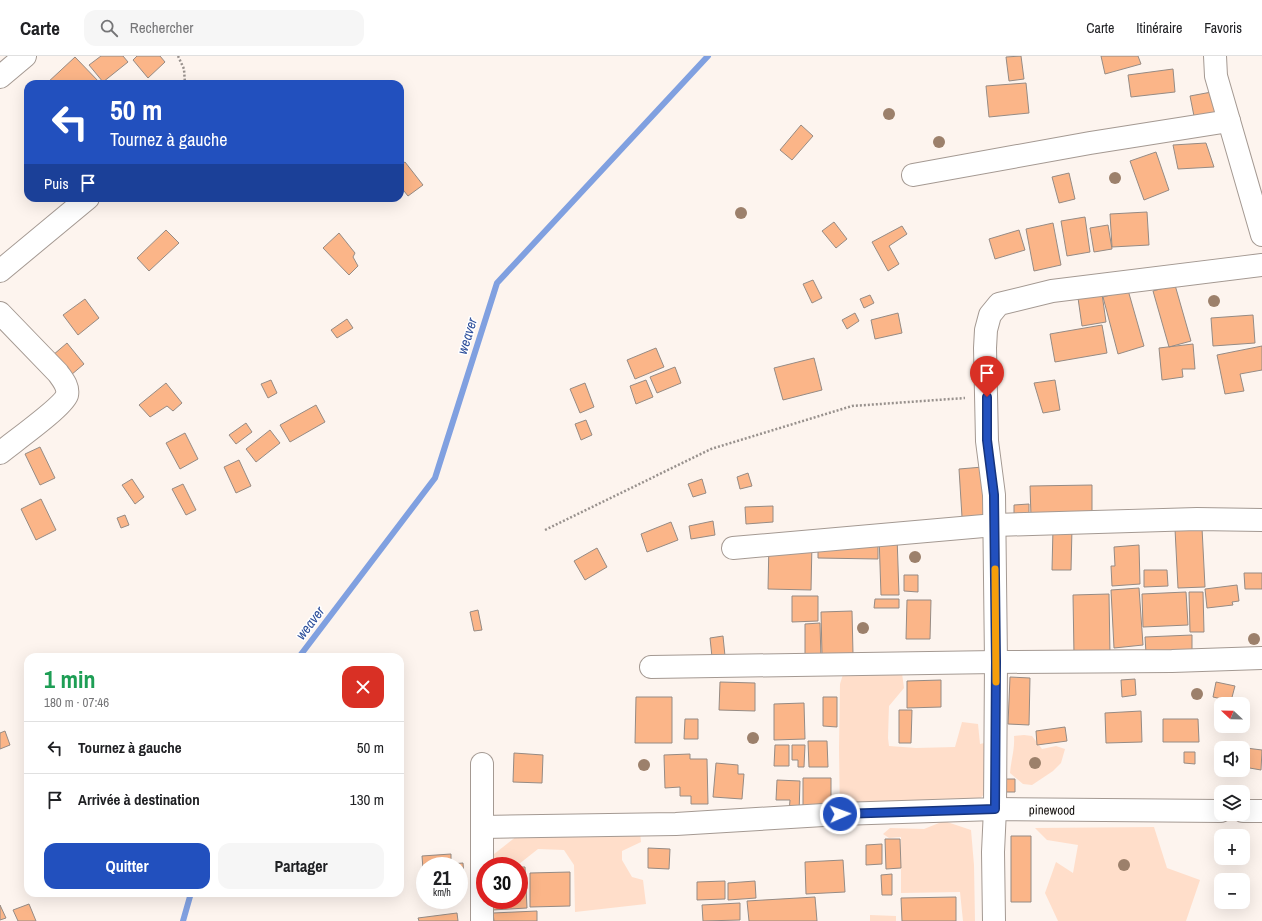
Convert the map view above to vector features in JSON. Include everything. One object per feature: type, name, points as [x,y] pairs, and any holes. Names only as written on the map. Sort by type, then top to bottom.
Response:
[{"type":"street","points":[[0,77],[25,56]]},
{"type":"street","points":[[1214,56],[1216,76],[1262,235]]},
{"type":"street","points":[[913,175],[1090,143],[1230,121]]},
{"type":"street","points":[[0,271],[83,202]]},
{"type":"street","points":[[994,921],[993,852],[995,809],[996,662],[995,525],[994,495],[987,440],[986,330],[990,315],[999,304],[1052,291],[1262,265]]},
{"type":"street","points":[[0,313],[58,373],[66,383],[67,396],[59,406],[0,453]]},
{"type":"street","points":[[733,548],[995,525],[1189,519],[1262,520]]},
{"type":"street","points":[[651,667],[1172,661],[1262,658]]},
{"type":"street","points":[[482,764],[482,921]]},
{"type":"street","name":"pinewood","points":[[483,827],[676,824],[840,814],[995,809],[1214,811]]},
{"type":"street","points":[[1250,811],[1262,811]]},
{"type":"path","points":[[178,56],[184,69],[185,80]]},
{"type":"path","points":[[545,530],[711,449],[852,406],[987,397]]},
{"type":"shaded area","points":[[901,666],[904,688],[889,706],[889,746],[916,748],[955,747],[962,722],[978,724],[980,744],[989,742],[987,791],[965,815],[840,819],[840,684],[844,671]]},
{"type":"shaded area","points":[[1014,736],[1032,736],[1042,749],[1056,746],[1065,749],[1061,763],[1053,771],[1032,785],[1023,784],[1010,773]]},
{"type":"shaded area","points":[[944,821],[971,830],[974,865],[975,921],[963,921],[960,892],[901,893],[901,837],[889,838],[883,834],[890,828],[924,829]]},
{"type":"shaded area","points":[[1154,827],[1167,868],[1200,880],[1186,921],[1058,921],[1045,893],[1056,862],[1073,873],[1078,845],[1047,840],[1035,828]]},
{"type":"shaded area","points":[[640,832],[641,842],[622,851],[622,860],[632,877],[643,880],[646,904],[575,912],[574,865],[564,850],[538,849],[528,857],[490,857],[517,836]]},
{"type":"shaded area","points":[[870,915],[896,916],[896,921],[870,921]]},
{"type":"building","points":[[101,56],[123,56],[128,62],[106,80],[101,80],[89,65]]},
{"type":"building","points":[[137,56],[160,56],[165,62],[148,78],[133,60]]},
{"type":"building","points":[[1021,56],[1024,79],[1009,81],[1006,57]]},
{"type":"building","points":[[1101,56],[1138,56],[1141,64],[1105,74]]},
{"type":"building","points":[[75,57],[97,80],[50,80]]},
{"type":"building","points":[[1173,69],[1175,92],[1131,97],[1128,75]]},
{"type":"building","points":[[1026,83],[1029,113],[989,117],[986,86]]},
{"type":"building","points":[[1217,91],[1222,120],[1196,126],[1190,96]]},
{"type":"building","points":[[801,125],[813,136],[792,160],[780,150]]},
{"type":"building","points":[[1206,143],[1214,167],[1178,169],[1173,145]]},
{"type":"building","points":[[1156,152],[1169,190],[1144,200],[1130,161]]},
{"type":"building","points":[[404,163],[423,185],[408,196],[404,191]]},
{"type":"building","points":[[1069,173],[1075,199],[1059,203],[1052,177]]},
{"type":"building","points":[[1147,212],[1149,245],[1112,247],[1110,214]]},
{"type":"building","points":[[1085,217],[1090,252],[1067,256],[1061,221]]},
{"type":"building","points":[[834,222],[847,239],[836,248],[822,231]]},
{"type":"building","points":[[1053,223],[1061,265],[1034,271],[1026,229]]},
{"type":"building","points":[[1108,225],[1112,249],[1094,252],[1090,228]]},
{"type":"building","points":[[902,226],[907,234],[889,246],[899,264],[888,271],[872,242]]},
{"type":"building","points":[[166,230],[179,243],[149,271],[137,258]]},
{"type":"building","points":[[1019,230],[1025,250],[995,259],[989,239]]},
{"type":"building","points":[[339,233],[355,253],[353,257],[358,266],[349,275],[323,248]]},
{"type":"building","points":[[813,280],[822,298],[812,303],[803,284]]},
{"type":"building","points":[[1175,285],[1191,341],[1169,347],[1153,291]]},
{"type":"building","points":[[1128,290],[1144,346],[1118,354],[1103,297]]},
{"type":"building","points":[[1102,294],[1106,322],[1082,326],[1078,298]]},
{"type":"building","points":[[870,295],[874,303],[864,308],[860,299]]},
{"type":"building","points":[[85,299],[99,318],[78,335],[63,315]]},
{"type":"building","points":[[855,313],[859,321],[847,329],[842,320]]},
{"type":"building","points":[[898,313],[902,333],[875,339],[871,320]]},
{"type":"building","points":[[1253,315],[1255,343],[1213,346],[1211,318]]},
{"type":"building","points":[[347,319],[353,328],[337,338],[331,330]]},
{"type":"building","points":[[1102,325],[1107,353],[1055,362],[1050,334]]},
{"type":"building","points":[[67,343],[84,364],[71,375],[53,355]]},
{"type":"building","points":[[1193,344],[1195,369],[1182,369],[1183,377],[1162,380],[1159,348]]},
{"type":"building","points":[[1262,346],[1262,370],[1240,374],[1244,391],[1225,394],[1217,355]]},
{"type":"building","points":[[656,348],[664,367],[635,379],[627,360]]},
{"type":"building","points":[[814,358],[822,390],[783,400],[774,368]]},
{"type":"building","points":[[675,367],[681,383],[657,393],[650,377]]},
{"type":"building","points":[[271,380],[277,393],[268,398],[261,384]]},
{"type":"building","points":[[646,380],[653,397],[636,404],[630,386]]},
{"type":"building","points":[[1055,380],[1060,410],[1043,413],[1034,383]]},
{"type":"building","points":[[166,383],[182,403],[173,411],[167,406],[150,417],[139,405]]},
{"type":"building","points":[[585,383],[594,407],[580,413],[570,389]]},
{"type":"building","points":[[316,405],[325,422],[290,442],[280,425]]},
{"type":"building","points":[[586,420],[592,435],[581,440],[575,424]]},
{"type":"building","points":[[246,423],[252,432],[236,444],[229,435]]},
{"type":"building","points":[[270,430],[280,443],[256,462],[246,449]]},
{"type":"building","points":[[185,433],[198,459],[180,469],[166,443]]},
{"type":"building","points":[[40,447],[55,478],[40,485],[25,454]]},
{"type":"building","points":[[239,460],[251,486],[236,493],[224,467]]},
{"type":"building","points":[[983,467],[986,515],[962,517],[959,469]]},
{"type":"building","points":[[748,473],[752,486],[740,489],[737,477]]},
{"type":"building","points":[[132,479],[144,497],[135,504],[122,485]]},
{"type":"building","points":[[702,479],[706,493],[693,497],[688,484]]},
{"type":"building","points":[[183,484],[196,510],[186,515],[172,489]]},
{"type":"building","points":[[1092,485],[1092,515],[1031,516],[1030,486]]},
{"type":"building","points":[[41,499],[56,530],[36,540],[21,509]]},
{"type":"building","points":[[1029,504],[1029,519],[1014,519],[1014,505]]},
{"type":"building","points":[[773,506],[773,522],[746,524],[745,507]]},
{"type":"building","points":[[125,515],[129,525],[121,528],[117,518]]},
{"type":"building","points":[[713,521],[715,535],[691,539],[689,526]]},
{"type":"building","points":[[671,522],[678,540],[647,552],[641,534]]},
{"type":"building","points":[[1053,528],[1072,528],[1071,570],[1052,570]]},
{"type":"building","points":[[1202,528],[1205,587],[1178,588],[1175,529]]},
{"type":"building","points":[[818,531],[878,532],[878,559],[818,558]]},
{"type":"building","points":[[879,536],[897,536],[899,595],[881,595]]},
{"type":"building","points":[[769,542],[812,542],[811,590],[768,589]]},
{"type":"building","points":[[1139,545],[1140,584],[1112,586],[1111,566],[1115,566],[1114,547]]},
{"type":"building","points":[[597,548],[607,567],[585,580],[574,561]]},
{"type":"building","points":[[1144,570],[1167,570],[1168,586],[1144,587]]},
{"type":"building","points":[[1244,573],[1262,573],[1262,589],[1245,589]]},
{"type":"building","points":[[904,575],[918,575],[918,592],[904,591]]},
{"type":"building","points":[[1237,585],[1239,601],[1232,602],[1233,605],[1207,608],[1205,589]]},
{"type":"building","points":[[1139,588],[1143,645],[1114,648],[1111,590]]},
{"type":"building","points":[[1186,592],[1188,625],[1143,627],[1142,594]]},
{"type":"building","points":[[1189,592],[1203,592],[1204,632],[1190,632]]},
{"type":"building","points":[[1109,594],[1110,654],[1074,655],[1073,595]]},
{"type":"building","points":[[792,596],[818,596],[818,621],[792,622]]},
{"type":"building","points":[[875,599],[899,599],[899,608],[874,608]]},
{"type":"building","points":[[907,600],[931,600],[930,639],[906,639]]},
{"type":"building","points":[[478,610],[482,630],[474,631],[470,612]]},
{"type":"building","points":[[852,611],[853,654],[822,655],[821,612]]},
{"type":"building","points":[[820,623],[821,660],[805,661],[805,624]]},
{"type":"building","points":[[1192,635],[1192,651],[1146,653],[1145,637]]},
{"type":"building","points":[[723,636],[725,656],[712,657],[710,638]]},
{"type":"building","points":[[1010,677],[1030,678],[1029,725],[1008,724]]},
{"type":"building","points":[[1135,679],[1136,695],[1122,697],[1121,680]]},
{"type":"building","points":[[941,680],[941,707],[907,708],[907,681]]},
{"type":"building","points":[[720,682],[755,683],[755,711],[719,710]]},
{"type":"building","points":[[1216,682],[1235,686],[1232,697],[1213,697]]},
{"type":"building","points":[[636,697],[672,697],[672,743],[635,743]]},
{"type":"building","points":[[823,697],[837,697],[837,727],[823,726]]},
{"type":"building","points":[[804,703],[805,739],[774,740],[774,704]]},
{"type":"building","points":[[899,710],[912,710],[911,743],[899,743]]},
{"type":"building","points":[[1141,711],[1142,742],[1106,743],[1105,713]]},
{"type":"building","points":[[685,719],[698,719],[698,739],[684,739]]},
{"type":"building","points":[[1163,719],[1198,719],[1199,742],[1163,742]]},
{"type":"building","points":[[1065,727],[1067,741],[1037,745],[1036,731]]},
{"type":"building","points":[[5,731],[10,745],[0,749],[0,733]]},
{"type":"building","points":[[808,741],[827,741],[828,767],[809,767]]},
{"type":"building","points":[[775,745],[789,745],[789,766],[774,766]]},
{"type":"building","points":[[792,745],[805,745],[804,767],[798,767],[798,760],[792,760]]},
{"type":"building","points":[[1250,748],[1262,750],[1261,770],[1250,768]]},
{"type":"building","points":[[1184,752],[1195,752],[1195,764],[1184,763]]},
{"type":"building","points":[[514,753],[543,755],[542,783],[513,782]]},
{"type":"building","points":[[690,754],[690,759],[707,759],[708,804],[691,804],[691,796],[680,796],[680,787],[665,788],[664,755]]},
{"type":"building","points":[[716,763],[738,765],[738,774],[744,774],[742,799],[713,797]]},
{"type":"building","points":[[803,778],[831,778],[831,808],[803,807]]},
{"type":"building","points":[[1001,779],[1015,779],[1015,792],[1002,792]]},
{"type":"building","points":[[777,780],[800,781],[799,814],[789,813],[790,800],[776,800]]},
{"type":"building","points":[[1011,836],[1031,836],[1031,902],[1011,902]]},
{"type":"building","points":[[885,839],[900,839],[901,868],[886,869]]},
{"type":"building","points":[[882,844],[882,864],[866,865],[866,845]]},
{"type":"building","points":[[648,848],[670,849],[669,869],[648,868]]},
{"type":"building","points":[[451,854],[451,857],[422,856]]},
{"type":"building","points":[[843,860],[845,892],[806,894],[805,862]]},
{"type":"building","points":[[570,872],[570,906],[530,907],[530,873]]},
{"type":"building","points":[[892,874],[892,895],[882,895],[881,875]]},
{"type":"building","points":[[725,881],[725,899],[697,900],[697,882]]},
{"type":"building","points":[[755,881],[756,898],[728,900],[728,883]]},
{"type":"building","points":[[815,897],[817,921],[749,921],[747,901]]},
{"type":"building","points":[[956,897],[956,921],[902,921],[901,898]]},
{"type":"building","points":[[740,903],[740,920],[703,921],[702,905]]},
{"type":"building","points":[[29,904],[36,921],[18,921],[13,910]]},
{"type":"building","points":[[0,905],[6,918],[0,920]]},
{"type":"building","points":[[537,911],[537,921],[494,921],[493,913]]},
{"type":"building","points":[[457,913],[458,921],[419,921],[418,918]]},
{"type":"waterway","name":"weaver","points":[[302,653],[435,478],[497,283],[708,56]]},
{"type":"waterway","name":"weaver","points":[[183,921],[190,897]]},
{"type":"slow traffic","points":[[995,569],[996,682]]},
{"type":"route","points":[[840,814],[995,809],[996,662],[994,495],[987,440],[987,397]]}]
